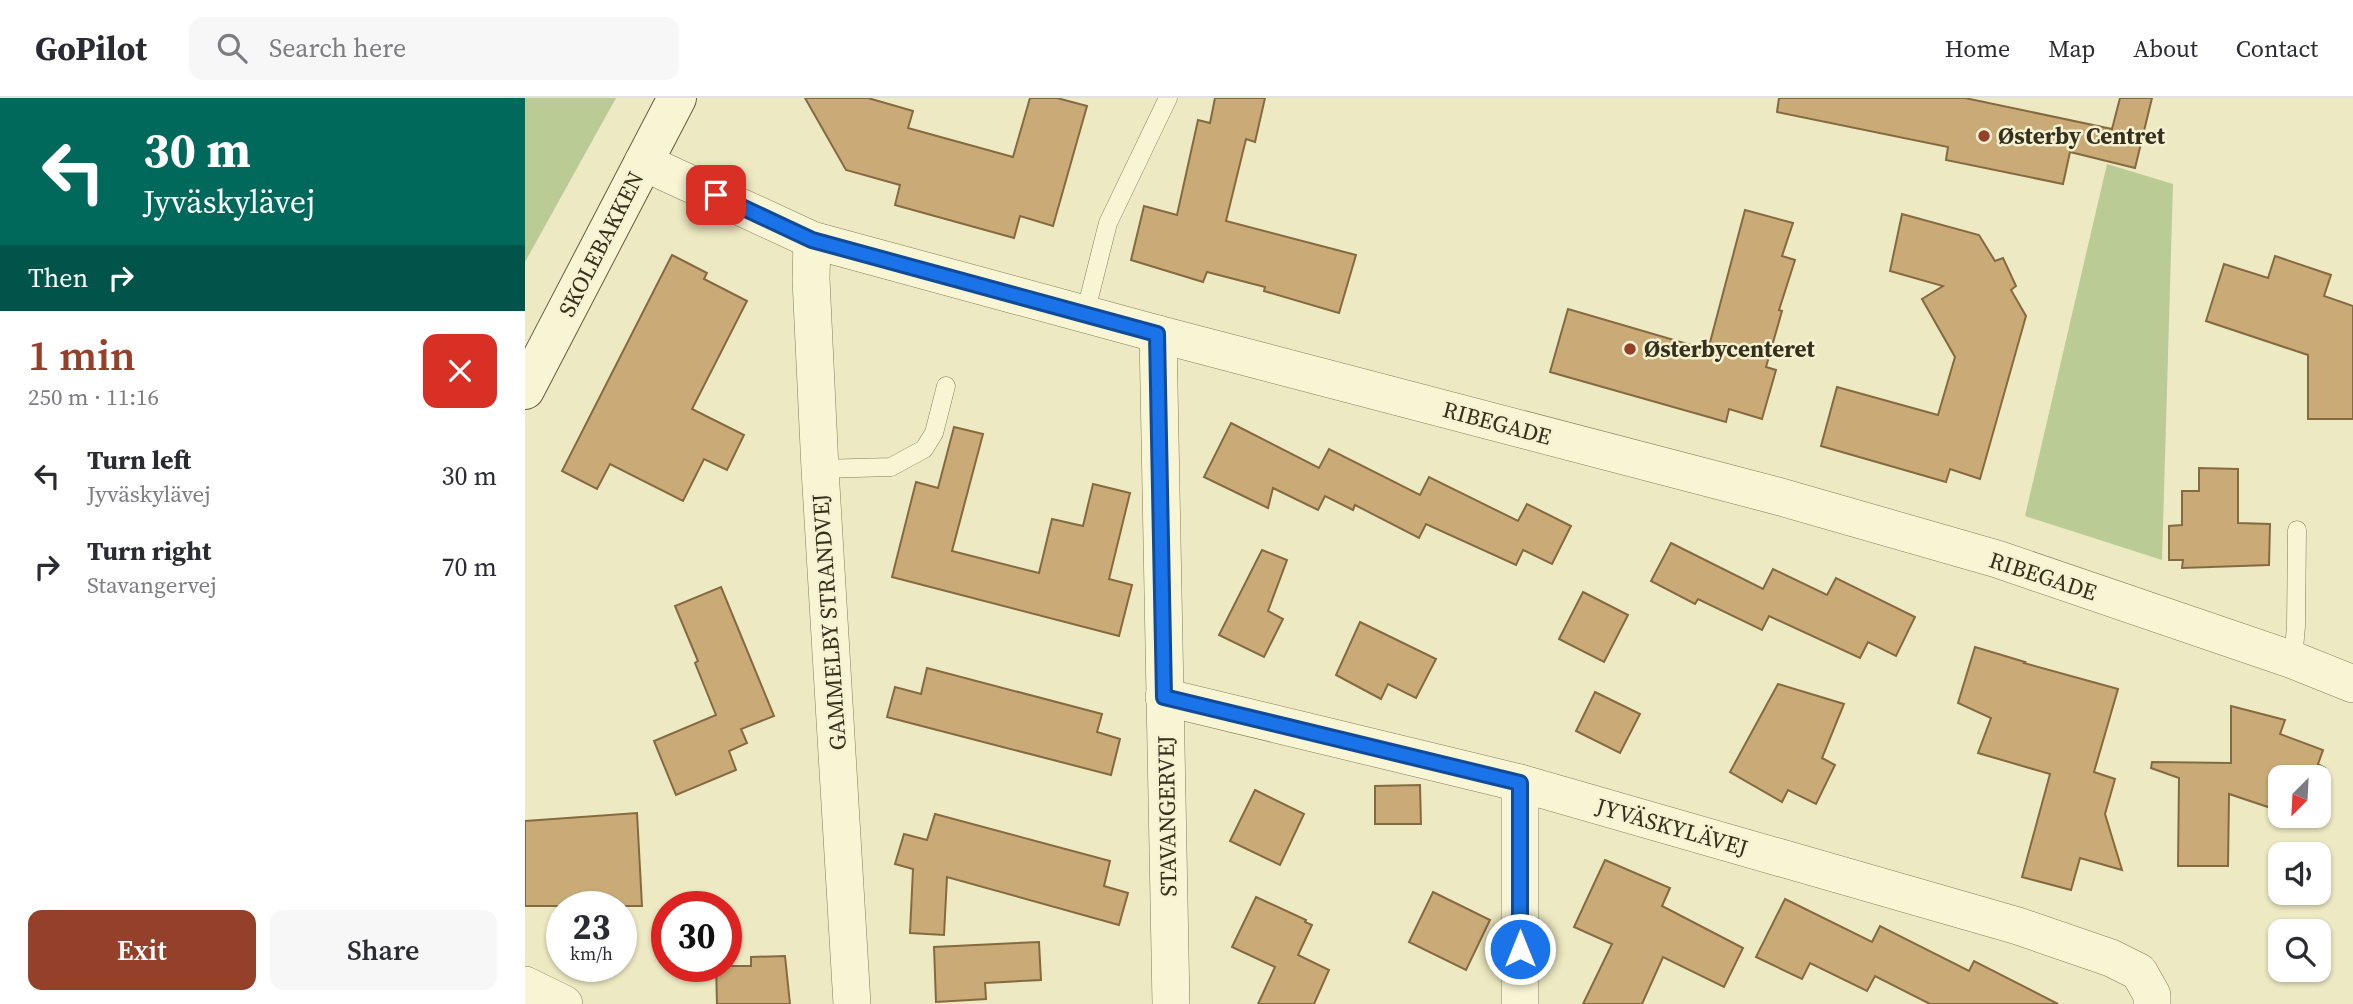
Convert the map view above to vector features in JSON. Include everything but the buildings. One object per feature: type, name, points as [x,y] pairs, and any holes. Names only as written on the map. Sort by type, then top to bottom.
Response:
[{"type":"street","name":"SKOLEBAKKEN","points":[[525,390],[677,98]]},
{"type":"street","name":"RIBEGADE","points":[[643,162],[812,240],[1157,334],[1781,497],[1997,559],[2293,660],[2353,684]]},
{"type":"street","name":"GAMMELBY STRANDVEJ","points":[[812,240],[811,279],[820,469],[852,1004]]},
{"type":"street","name":"STAVANGERVEJ","points":[[1157,334],[1171,1004]]},
{"type":"street","name":"JYVÄSKYLÄVEJ","points":[[1164,697],[1520,783],[2018,926],[2111,958],[2139,972],[2152,995],[2152,1004]]},
{"type":"street","points":[[1520,783],[1520,1004]]},
{"type":"street","points":[[525,985],[564,1004]]},
{"type":"lane","points":[[1084,314],[1108,223],[1167,98]]},
{"type":"lane","points":[[820,469],[891,467],[924,449],[934,433],[946,386]]},
{"type":"lane","points":[[2293,660],[2297,626],[2297,530]]},
{"type":"green space","points":[[525,98],[616,98],[525,262]]},
{"type":"green space","points":[[2107,164],[2173,184],[2162,560],[2025,516]]},
{"type":"place","name":"Østerby Centret","points":[[1984,136]]},
{"type":"place","name":"Østerbycenteret","points":[[1630,349]]},
{"type":"route","points":[[716,195],[812,240],[1157,334],[1164,697],[1520,783],[1520,949]]}]
